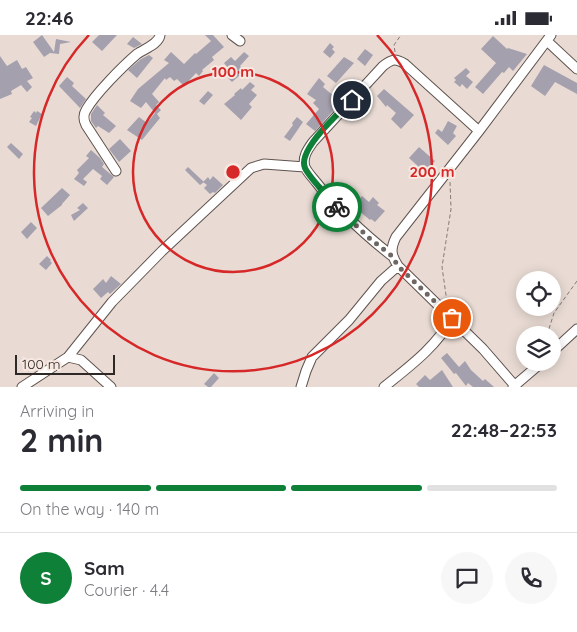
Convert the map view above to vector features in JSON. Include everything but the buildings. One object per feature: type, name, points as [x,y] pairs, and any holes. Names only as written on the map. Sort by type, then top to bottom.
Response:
[{"type":"street","points":[[116,171],[86,125],[83,118],[85,111],[106,85],[137,55],[160,39],[160,35]]},
{"type":"street","points":[[232,35],[240,41]]},
{"type":"street","points":[[392,256],[392,244],[396,237],[549,38],[577,69]]},
{"type":"street","points":[[479,131],[403,63],[396,59],[388,63],[341,111],[307,150],[304,158],[305,167],[340,210],[368,237],[392,256],[398,266],[483,349],[514,386],[532,371]]},
{"type":"street","points":[[22,387],[68,357],[112,302],[251,168],[264,164],[305,167]]},
{"type":"street","points":[[301,387],[312,357],[349,320],[381,281],[398,266]]},
{"type":"street","points":[[384,387],[433,346],[445,331],[450,316]]},
{"type":"street","points":[[561,344],[577,329]]},
{"type":"street","points":[[68,357],[81,360],[111,387]]},
{"type":"path","points":[[401,35],[394,45],[394,49],[403,63]]},
{"type":"path","points":[[450,168],[451,209],[442,267],[450,316]]},
{"type":"path","points":[[550,326],[554,313],[577,281]]},
{"type":"way so far","points":[[337,207],[368,237],[392,256],[398,266],[452,318]]},
{"type":"route","points":[[337,207],[305,167],[304,158],[313,142],[352,100]]}]
